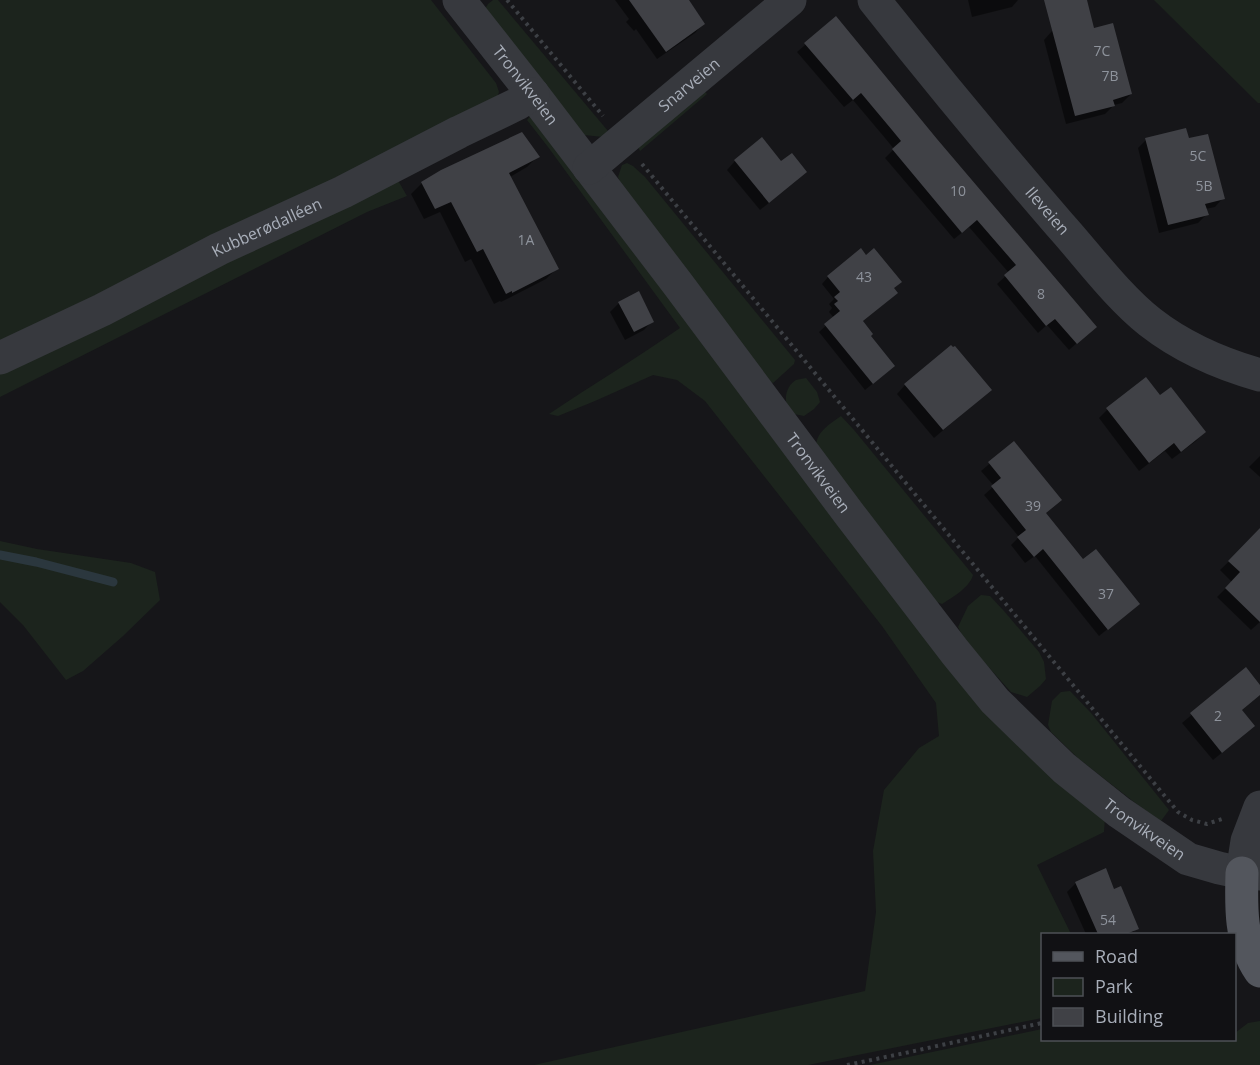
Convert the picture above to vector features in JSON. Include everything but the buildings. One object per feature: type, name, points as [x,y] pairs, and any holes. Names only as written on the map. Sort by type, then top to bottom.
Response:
[{"type":"main road","points":[[1251,873],[1241,900],[1248,945],[1255,964],[1260,970]]},
{"type":"street","name":"Tronvikveien","points":[[459,0],[677,283],[850,515],[995,701],[1064,768],[1128,819],[1188,859],[1219,868],[1251,873]]},
{"type":"street","name":"Snarveien","points":[[589,168],[790,0]]},
{"type":"street","name":"Ileveien","points":[[874,0],[1031,191],[1118,292],[1148,321],[1177,341],[1233,367],[1260,375]]},
{"type":"street","name":"Kubberødalléen","points":[[0,358],[102,310],[219,249],[343,192],[533,94]]},
{"type":"street","points":[[1251,873],[1247,841],[1260,807]]},
{"type":"path","points":[[507,0],[1178,812],[1192,820],[1207,824],[1228,814]]},
{"type":"path","points":[[847,1065],[1041,1023]]},
{"type":"green space","points":[[0,0],[431,0],[496,83],[499,92],[495,103],[0,347]]},
{"type":"green space","points":[[493,0],[498,0],[608,131],[603,137],[584,135],[485,9]]},
{"type":"green space","points":[[1154,0],[1260,0],[1260,103],[1258,103]]},
{"type":"green space","points":[[703,90],[707,94],[640,151],[638,147]]},
{"type":"green space","points":[[531,115],[1105,817],[1104,832],[1037,865],[1071,933],[1041,933],[1041,1018],[808,1065],[534,1065],[865,991],[876,912],[873,851],[884,790],[919,748],[939,736],[936,703],[882,626],[705,401],[677,380],[653,375],[558,416],[549,414],[680,328],[527,120]]},
{"type":"green space","points":[[627,163],[645,177],[795,360],[794,364],[773,383],[768,381],[622,188],[618,177],[622,165]]},
{"type":"green space","points":[[396,177],[407,196],[367,212],[0,397],[0,373]]},
{"type":"green space","points":[[806,378],[817,392],[820,402],[804,416],[790,411],[786,397],[792,383]]},
{"type":"green space","points":[[841,416],[973,575],[965,588],[942,604],[932,600],[816,446],[821,432]]},
{"type":"green space","points":[[0,541],[131,563],[155,572],[160,600],[83,671],[66,680],[23,625],[0,602]]},
{"type":"green space","points":[[981,595],[990,596],[1039,652],[1044,662],[1046,679],[1027,697],[1011,692],[965,641],[958,627],[968,606]]},
{"type":"green space","points":[[1070,691],[1091,713],[1169,810],[1161,821],[1079,759],[1051,732],[1048,725],[1052,701],[1061,692]]},
{"type":"green space","points":[[1260,1021],[1260,1065],[870,1065],[1041,1029],[1041,1041],[1236,1041],[1236,1032],[1248,1023]]},
{"type":"waterway","points":[[0,555],[113,582]]}]
